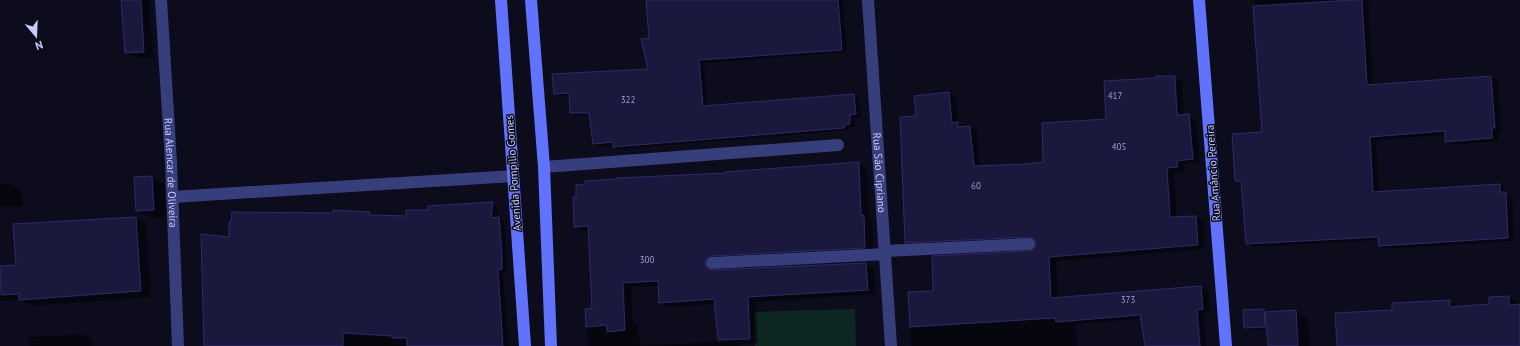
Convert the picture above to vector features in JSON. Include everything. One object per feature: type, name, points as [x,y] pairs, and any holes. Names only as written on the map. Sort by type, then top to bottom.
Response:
[{"type":"main road","name":"Avenida Pompílio Gomes","points":[[501,0],[525,346]]},
{"type":"main road","points":[[532,0],[544,166],[551,346]]},
{"type":"main road","name":"Rua Amâncio Pereira","points":[[1199,0],[1226,346]]},
{"type":"street","name":"Rua Alencar de Oliveira","points":[[161,0],[172,197],[178,346]]},
{"type":"street","name":"Rua São Cipriano","points":[[868,0],[891,346]]},
{"type":"street","points":[[544,166],[838,145]]},
{"type":"street","points":[[172,197],[514,176]]},
{"type":"street","points":[[712,263],[1029,244]]},
{"type":"green space","points":[[855,309],[856,346],[755,346],[754,312]]},
{"type":"building","points":[[121,0],[141,0],[144,52],[125,53]]},
{"type":"building","points":[[646,0],[838,0],[842,50],[699,60],[703,106],[854,94],[856,114],[850,115],[850,124],[845,125],[844,128],[613,147],[613,142],[593,144],[589,113],[570,113],[569,93],[554,94],[552,74],[648,69],[641,39],[649,38]]},
{"type":"building","points":[[1362,0],[1367,85],[1491,76],[1495,128],[1492,128],[1492,138],[1445,142],[1445,131],[1370,137],[1373,192],[1500,184],[1500,192],[1506,192],[1508,238],[1379,246],[1378,237],[1246,244],[1241,181],[1235,181],[1232,134],[1262,132],[1253,6]]},
{"type":"building","points":[[1156,76],[1175,76],[1177,115],[1189,114],[1193,159],[1177,161],[1178,167],[1167,168],[1170,217],[1196,216],[1198,245],[1049,257],[1051,298],[1201,286],[1203,309],[1197,310],[1200,346],[1145,346],[1140,315],[1056,322],[1055,318],[910,327],[908,292],[933,291],[932,256],[1029,251],[1033,250],[1036,244],[1035,240],[1029,237],[905,243],[900,117],[916,116],[914,96],[949,92],[952,123],[958,122],[958,127],[970,126],[974,166],[1026,164],[1043,162],[1042,123],[1106,119],[1104,81],[1156,78]]},
{"type":"building","points":[[859,162],[861,215],[864,215],[865,248],[712,256],[706,259],[705,264],[708,269],[712,270],[866,263],[868,290],[748,297],[750,339],[718,340],[714,299],[659,303],[658,281],[623,283],[625,330],[607,332],[607,325],[586,327],[585,309],[592,308],[588,226],[574,227],[573,197],[576,196],[576,185],[586,184],[585,181],[617,178],[725,173]]},
{"type":"building","points":[[152,176],[154,210],[136,211],[134,177]]},
{"type":"building","points":[[493,202],[491,218],[499,217],[502,254],[502,269],[498,270],[503,346],[407,346],[407,338],[343,333],[343,346],[204,346],[201,234],[229,237],[229,222],[231,222],[232,212],[333,213],[333,210],[370,212],[369,215],[406,216],[406,210],[428,210],[428,206]]},
{"type":"building","points":[[136,217],[141,291],[19,300],[19,294],[1,295],[0,266],[16,265],[13,224]]},
{"type":"building","points":[[1509,296],[1509,305],[1520,304],[1520,346],[1337,346],[1335,313],[1392,310],[1392,303],[1450,300],[1450,307],[1489,304],[1489,297]]},
{"type":"building","points":[[1264,309],[1265,327],[1244,328],[1243,310]]},
{"type":"building","points":[[1296,310],[1298,346],[1268,346],[1265,312]]}]
